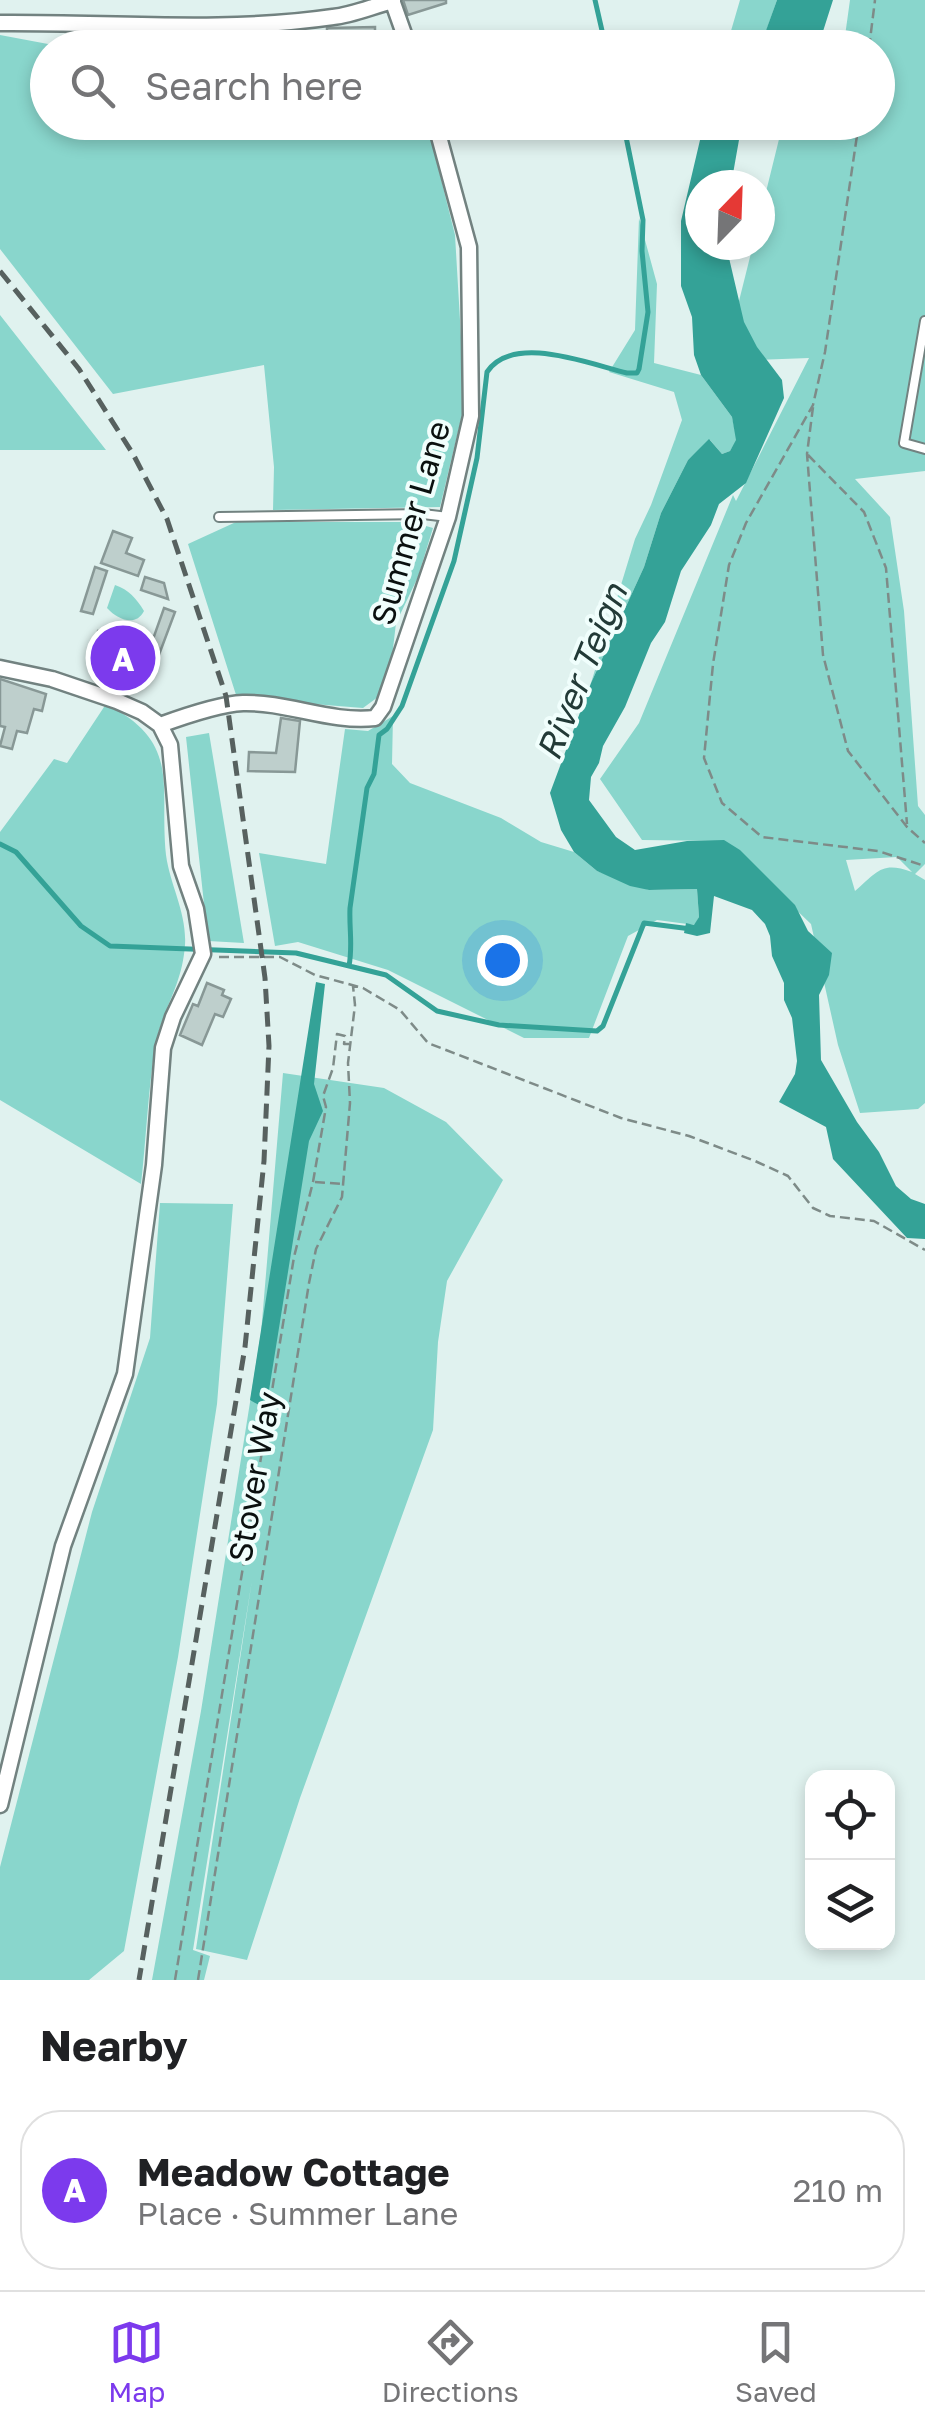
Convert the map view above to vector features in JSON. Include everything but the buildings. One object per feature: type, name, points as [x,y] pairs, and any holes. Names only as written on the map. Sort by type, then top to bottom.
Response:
[{"type":"street","points":[[0,23],[235,26],[337,17],[392,1],[403,30]]},
{"type":"street","name":"Summer Lane","points":[[160,725],[238,703],[266,704],[350,721],[375,718],[383,707],[448,518],[470,416],[469,247],[439,140]]},
{"type":"street","points":[[0,668],[52,679],[117,701],[160,725],[170,745],[181,866],[196,909],[202,950],[163,1048],[154,1164],[125,1374],[63,1546],[0,1805]]},
{"type":"lane","points":[[925,321],[904,443],[925,449]]},
{"type":"lane","points":[[219,518],[423,514],[448,518]]},
{"type":"path","points":[[871,30],[875,0]]},
{"type":"path","points":[[856,140],[807,454],[822,654],[848,751],[925,843]]},
{"type":"path","points":[[813,405],[746,522],[728,565],[704,758],[722,804],[762,837],[878,851],[925,866]]},
{"type":"path","points":[[807,454],[864,512],[886,568],[908,827]]},
{"type":"path","points":[[202,950],[280,957],[315,975],[353,986],[400,1010],[428,1043],[621,1118],[689,1136],[755,1161],[788,1176],[814,1208],[830,1216],[874,1221],[925,1250]]},
{"type":"path","name":"Stover Way","points":[[198,1980],[309,1283],[316,1249],[336,1212],[342,1184],[350,1103],[353,986]]},
{"type":"path","points":[[175,1980],[294,1257],[310,1200],[326,1107],[323,1096],[334,1068],[338,1034],[345,1036],[344,1044],[350,1044]]},
{"type":"path","points":[[313,1182],[342,1184]]},
{"type":"shaded area","points":[[740,0],[777,0],[766,30],[731,30]]},
{"type":"shaded area","points":[[777,0],[833,0],[823,30],[766,30]]},
{"type":"shaded area","points":[[850,0],[925,0],[925,471],[855,479],[890,517],[904,611],[918,806],[925,815],[925,864],[915,874],[925,880],[925,1103],[918,1109],[860,1113],[838,1045],[811,924],[724,841],[642,840],[600,779],[639,723],[733,495],[736,501],[809,358],[724,361],[749,260],[775,260],[775,170],[771,170],[779,140],[895,140],[895,30],[846,30]],"holes":[[[897,857],[912,872],[887,868],[855,891],[846,860]]]},
{"type":"shaded area","points":[[0,35],[30,41],[30,140],[431,140],[455,235],[461,337],[462,415],[440,507],[273,510],[274,467],[264,365],[113,394],[0,249]]},
{"type":"shaded area","points":[[700,140],[739,140],[734,170],[693,170]]},
{"type":"shaded area","points":[[685,204],[685,260],[730,260],[744,322],[782,380],[784,398],[746,483],[719,504],[711,525],[681,571],[665,622],[651,643],[625,707],[603,746],[591,777],[589,800],[616,837],[635,850],[687,841],[724,840],[740,850],[795,905],[808,931],[832,953],[829,975],[819,995],[821,1060],[896,1186],[911,1199],[925,1204],[925,1239],[907,1238],[833,1159],[826,1127],[779,1102],[795,1074],[797,1061],[784,983],[772,956],[765,924],[752,910],[714,896],[710,933],[684,933],[686,923],[694,925],[699,917],[697,889],[649,890],[597,871],[574,852],[561,830],[550,793],[591,683],[644,567],[661,513],[688,460],[709,439],[722,454],[730,451],[736,440],[732,417],[701,375],[694,355],[692,317],[681,286],[681,221]]},
{"type":"shaded area","points":[[639,218],[657,284],[654,363],[701,375],[732,417],[737,440],[730,451],[722,454],[710,440],[688,460],[661,513],[644,567],[591,683],[635,539],[682,420],[674,392],[609,372],[635,330]]},
{"type":"shaded area","points":[[0,315],[106,450],[0,450]]},
{"type":"shaded area","points":[[236,522],[412,522],[433,528],[418,577],[396,623],[392,657],[378,697],[363,708],[237,698],[188,544]]},
{"type":"shaded area","points":[[115,585],[135,598],[144,611],[141,616],[127,620],[107,608]]},
{"type":"shaded area","points":[[106,704],[130,719],[157,750],[164,786],[166,855],[185,933],[180,973],[155,1047],[141,1184],[0,1100],[0,832],[54,759],[67,763]]},
{"type":"shaded area","points":[[393,716],[392,764],[410,783],[501,818],[541,842],[574,852],[597,871],[649,890],[697,889],[699,917],[695,925],[657,920],[628,936],[589,1038],[524,1038],[388,970],[298,942],[275,946],[259,853],[326,864],[345,729],[368,731]]},
{"type":"shaded area","points":[[209,733],[244,943],[208,941],[186,737]]},
{"type":"shaded area","points":[[316,982],[325,984],[314,1084],[323,1111],[309,1141],[266,1409],[250,1400]]},
{"type":"shaded area","points":[[283,1073],[384,1088],[446,1122],[503,1180],[447,1281],[438,1342],[433,1430],[300,1798],[247,1960],[196,1949],[252,1580],[193,1950],[210,1956],[204,1980],[152,1980],[201,1711],[261,1333]]},
{"type":"shaded area","points":[[160,1203],[233,1204],[217,1404],[178,1657],[124,1951],[89,1980],[0,1980],[0,1867],[92,1512],[150,1338]]},
{"type":"waterway","points":[[595,0],[602,30]]},
{"type":"waterway","points":[[349,966],[350,908],[367,788],[374,774],[379,735],[402,706],[454,561],[477,458],[487,372],[499,360],[533,353],[573,358],[627,373],[637,373],[639,369],[648,312],[643,220],[627,140]]},
{"type":"waterway","points":[[0,844],[16,852],[81,926],[110,946],[296,953],[386,975],[437,1011],[499,1025],[597,1031],[603,1026],[644,923],[691,929]]},
{"type":"railway","points":[[0,271],[79,369],[133,454],[167,519],[226,696],[265,978],[269,1046],[264,1161],[245,1347],[139,1980]]},
{"type":"place","name":"Meadow Cottage","points":[[123,658]]},
{"type":"water label","name":"River Teign","points":[[582,672]]}]
